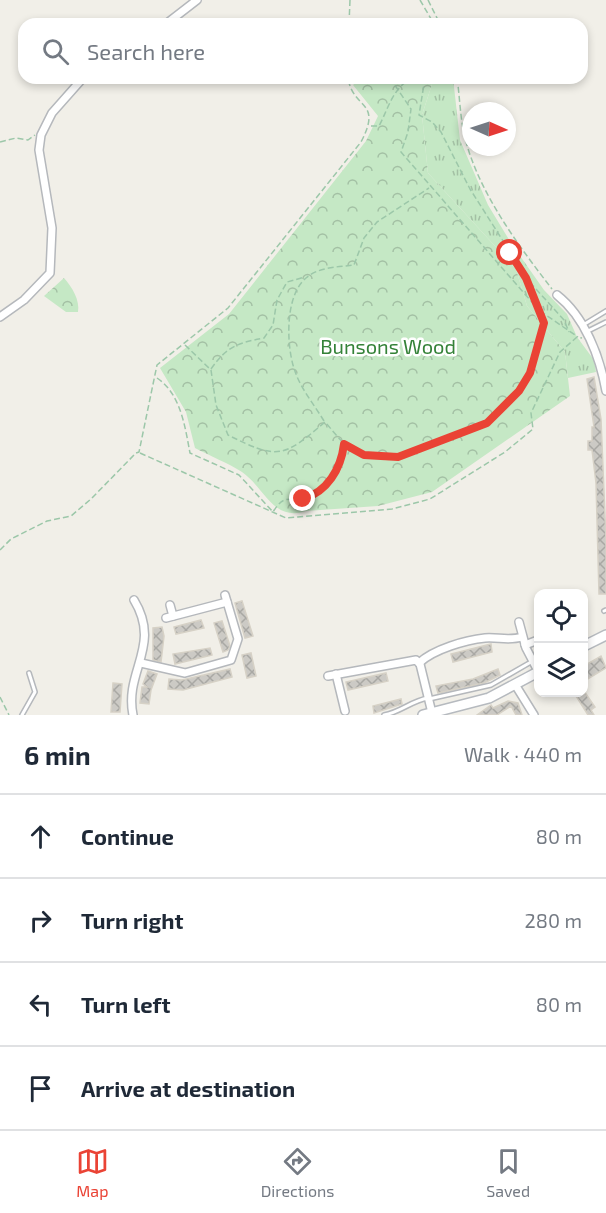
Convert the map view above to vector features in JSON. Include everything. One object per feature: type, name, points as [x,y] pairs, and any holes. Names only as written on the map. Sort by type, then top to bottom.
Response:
[{"type":"street","points":[[174,18],[197,0]]},
{"type":"street","points":[[0,317],[24,300],[50,273],[52,228],[39,150],[41,135],[51,113],[78,84]]},
{"type":"street","points":[[557,295],[567,303],[584,329],[599,362],[606,391]]},
{"type":"street","points":[[141,663],[185,673],[231,660],[238,639],[226,599],[170,617],[170,605]]},
{"type":"street","points":[[133,715],[132,691],[144,648],[144,622],[134,600]]},
{"type":"street","points":[[519,622],[522,637],[534,664]]},
{"type":"street","points":[[588,644],[606,635]]},
{"type":"street","points":[[419,663],[432,654],[484,638],[512,640],[522,637]]},
{"type":"street","points":[[525,645],[534,642]]},
{"type":"street","points":[[328,676],[413,659],[419,663],[429,698],[428,714],[449,712],[483,700],[516,686],[534,674]]},
{"type":"street","points":[[336,675],[345,711]]},
{"type":"street","points":[[516,686],[534,715]]},
{"type":"lane","points":[[584,329],[606,311]]},
{"type":"lane","points":[[584,329],[606,322]]},
{"type":"lane","points":[[384,715],[399,712],[414,701],[492,685],[532,661]]},
{"type":"lane","points":[[22,715],[35,693],[28,673]]},
{"type":"path","points":[[349,18],[350,0]]},
{"type":"path","points":[[420,0],[430,18]]},
{"type":"path","points":[[428,0],[437,18]]},
{"type":"path","points":[[140,452],[157,365],[228,308],[361,142],[370,126],[370,114],[353,93],[350,84]]},
{"type":"path","points":[[0,550],[11,539],[47,521],[71,516],[136,453],[140,452],[286,518],[392,509],[430,499],[505,452],[533,429],[531,413],[560,352],[577,337],[582,338],[569,332],[540,311],[401,152],[408,132],[411,109],[394,84]]},
{"type":"path","points":[[370,126],[379,126],[397,89],[403,84]]},
{"type":"path","points":[[307,276],[298,286],[287,323],[295,373],[325,422],[344,444],[364,455],[398,457],[487,423],[519,391],[530,373],[544,323],[540,311],[526,278],[470,189],[441,132],[432,122],[419,115],[424,84]]},
{"type":"path","points":[[458,84],[465,138],[494,205],[513,239],[557,295]]},
{"type":"path","points":[[0,142],[16,138],[28,140],[32,135],[41,135]]},
{"type":"path","points":[[211,370],[222,352],[245,342],[264,338],[273,325],[277,300],[287,282],[327,268],[354,265],[364,238],[377,222],[430,187]]},
{"type":"path","points":[[526,278],[564,320],[569,332]]},
{"type":"path","points":[[184,344],[211,370],[216,405],[228,435],[254,448],[281,453],[297,446],[325,422]]},
{"type":"path","points":[[155,377],[162,381],[182,413],[190,453],[239,475],[273,512]]},
{"type":"path","points":[[273,512],[279,502],[291,497],[303,499],[318,494],[331,480],[339,464],[344,444]]},
{"type":"path","points":[[0,697],[9,715]]},
{"type":"green space","points":[[432,84],[454,84],[462,156],[467,156],[488,205],[511,243],[544,290],[567,314],[577,337],[594,360],[596,372],[568,378],[565,352],[527,306],[516,269],[428,173],[422,115]]},
{"type":"green space","name":"Bunsons Wood","points":[[432,84],[422,115],[428,173],[516,269],[527,306],[565,352],[570,396],[432,492],[378,506],[285,512],[270,502],[242,472],[195,448],[186,412],[160,368],[229,314],[366,141],[378,116],[353,85]]},
{"type":"green space","points":[[64,278],[75,294],[78,312],[66,312],[44,296]]},
{"type":"building","points":[[594,377],[601,419],[606,594],[599,594],[596,483],[592,450],[588,450],[588,441],[592,441],[592,427],[594,427],[587,379]]},
{"type":"building","points":[[242,601],[253,636],[245,638],[235,603]]},
{"type":"building","points":[[201,620],[204,628],[176,634],[174,627]]},
{"type":"building","points":[[222,621],[230,646],[223,652],[214,623]]},
{"type":"building","points":[[162,627],[164,636],[161,662],[153,660],[153,628]]},
{"type":"building","points":[[491,644],[492,652],[453,662],[451,654]]},
{"type":"building","points":[[210,648],[212,655],[175,664],[173,654]]},
{"type":"building","points":[[251,653],[256,676],[247,678],[242,655]]},
{"type":"building","points":[[601,656],[606,668],[588,679],[588,664]]},
{"type":"building","points":[[230,669],[232,677],[183,690],[168,689],[169,679],[182,680]]},
{"type":"building","points":[[498,669],[500,675],[484,683],[438,693],[436,686],[473,679]]},
{"type":"building","points":[[148,671],[157,674],[149,704],[140,703],[142,687],[147,687],[143,684]]},
{"type":"building","points":[[386,673],[388,681],[348,690],[346,682]]},
{"type":"building","points":[[113,683],[122,684],[120,712],[111,712]]},
{"type":"building","points":[[577,697],[588,697],[595,707],[591,710],[594,715],[588,715]]},
{"type":"building","points":[[401,699],[402,704],[374,713],[373,706]]},
{"type":"building","points":[[508,701],[518,703],[522,715],[516,715],[511,706],[497,715],[477,715],[491,705],[493,708]]},
{"type":"route","points":[[303,499],[318,494],[331,480],[342,457],[344,444],[364,455],[398,457],[487,423],[519,391],[530,373],[544,323],[526,278],[510,253]]}]
